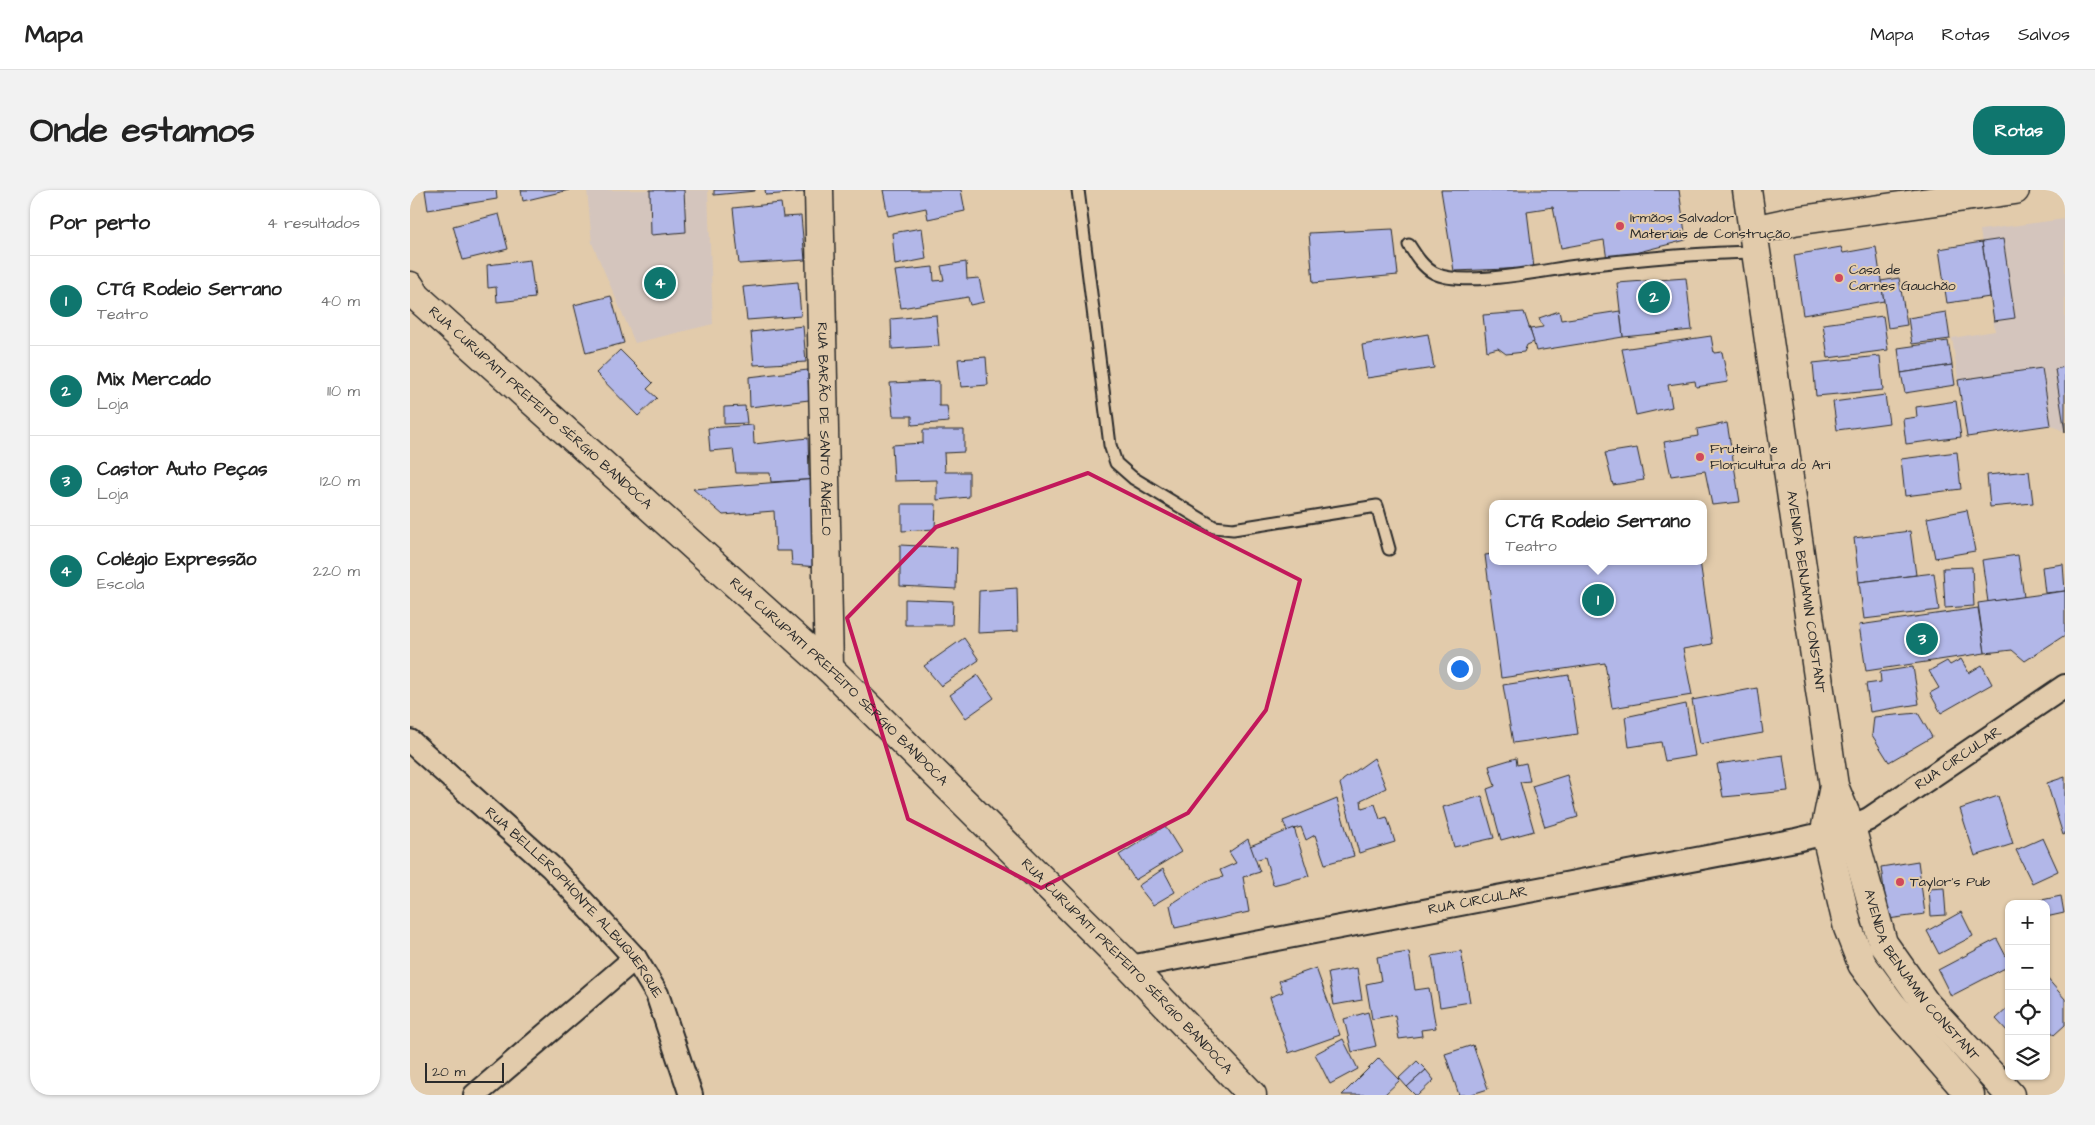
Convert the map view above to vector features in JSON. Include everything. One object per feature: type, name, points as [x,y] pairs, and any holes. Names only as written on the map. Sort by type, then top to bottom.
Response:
[{"type":"street","name":"RUA BARÃO DE SANTO ÂNGELO","points":[[819,190],[828,668]]},
{"type":"street","name":"AVENIDA BENJAMIN CONSTANT","points":[[1747,190],[1834,786],[1848,928],[1862,964],[1892,1005],[1970,1095]]},
{"type":"street","points":[[1754,241],[1794,221],[2015,190]]},
{"type":"street","name":"RUA CURUPAITI PREFEITO SÉRGIO BANDOCA","points":[[412,296],[828,668],[1130,967],[1252,1095]]},
{"type":"street","name":"RUA CIRCULAR","points":[[1130,967],[1796,840],[1838,829],[1869,819],[2065,686]]},
{"type":"street","name":"RUA BELLEROPHONTE ALBUQUERQUE","points":[[410,741],[551,867],[635,958],[656,994],[691,1095]]},
{"type":"street","name":"AVENIDA BENJAMIN CONSTANT","points":[[1838,829],[1883,943],[1926,1004],[2010,1095]]},
{"type":"street","points":[[476,1095],[635,958]]},
{"type":"lane","points":[[1078,190],[1110,445],[1116,463],[1133,478],[1214,527],[1233,529],[1378,506],[1389,550]]},
{"type":"lane","points":[[1409,245],[1419,261],[1434,273],[1451,277],[1498,278],[1577,266],[1700,253],[1754,241]]},
{"type":"highlighted area","points":[[1088,473],[1300,580],[1266,710],[1188,813],[1041,888],[908,819],[847,618],[936,527]]},
{"type":"shaded area","points":[[587,190],[708,190],[713,324],[635,343],[592,243]]},
{"type":"shaded area","points":[[2065,219],[2065,432],[2051,425],[1967,437],[1952,338],[1995,331],[1980,230]]},
{"type":"building","points":[[425,190],[496,190],[497,199],[428,210]]},
{"type":"building","points":[[521,190],[569,190],[523,201]]},
{"type":"building","points":[[650,190],[684,190],[686,232],[651,235]]},
{"type":"building","points":[[714,190],[755,190],[755,191],[714,195]]},
{"type":"building","points":[[765,190],[805,190],[805,192],[766,195]]},
{"type":"building","points":[[883,190],[961,190],[965,211],[928,219],[926,208],[888,216]]},
{"type":"building","name":"Irmãos Salvador Materiais de Construção","points":[[1441,190],[1679,190],[1686,240],[1607,260],[1604,240],[1561,248],[1553,207],[1527,211],[1534,268],[1454,271]]},
{"type":"building","points":[[781,203],[783,217],[801,216],[805,260],[739,264],[733,208]]},
{"type":"building","points":[[499,214],[508,249],[463,260],[453,226]]},
{"type":"building","points":[[922,228],[926,259],[895,265],[892,233]]},
{"type":"building","points":[[1393,229],[1398,275],[1313,283],[1309,233]]},
{"type":"building","points":[[2003,239],[2015,318],[1994,321],[1982,242]]},
{"type":"building","points":[[1982,242],[1990,297],[1947,303],[1939,249]]},
{"type":"building","name":"Casa de Carnes Gauchão","points":[[1841,247],[1843,253],[1876,247],[1884,301],[1803,315],[1794,255]]},
{"type":"building","points":[[530,260],[535,298],[497,302],[496,287],[488,288],[487,265]]},
{"type":"building","points":[[966,262],[967,279],[979,278],[984,302],[970,305],[968,297],[901,308],[895,271],[933,267],[934,281],[944,280],[941,266]]},
{"type":"building","points":[[1686,278],[1692,330],[1623,337],[1617,283]]},
{"type":"building","points":[[1899,278],[1907,325],[1888,328],[1881,281]]},
{"type":"building","points":[[798,282],[801,316],[747,320],[743,287]]},
{"type":"building","points":[[611,296],[624,343],[586,353],[574,305]]},
{"type":"building","points":[[1559,311],[1561,320],[1620,311],[1623,337],[1536,351],[1530,329],[1543,327],[1539,318]]},
{"type":"building","points":[[1524,312],[1534,342],[1527,345],[1524,352],[1506,354],[1498,348],[1487,351],[1483,315]]},
{"type":"building","points":[[1946,312],[1950,339],[1912,344],[1908,318]]},
{"type":"building","points":[[936,315],[939,346],[892,349],[891,319]]},
{"type":"building","points":[[1883,316],[1888,350],[1828,358],[1823,324]]},
{"type":"building","points":[[803,326],[806,362],[754,365],[751,332]]},
{"type":"building","points":[[1428,334],[1434,368],[1367,378],[1362,345]]},
{"type":"building","points":[[1711,336],[1714,353],[1722,352],[1728,382],[1696,387],[1695,381],[1668,385],[1672,407],[1636,415],[1622,349]]},
{"type":"building","points":[[1948,341],[1952,365],[1901,373],[1898,348]]},
{"type":"building","points":[[620,350],[653,383],[647,389],[657,398],[638,416],[596,373]]},
{"type":"building","points":[[1880,356],[1883,390],[1816,396],[1813,363]]},
{"type":"building","points":[[986,357],[988,385],[961,387],[958,359]]},
{"type":"building","points":[[1952,365],[1955,385],[1905,393],[1901,373]]},
{"type":"building","points":[[2065,367],[2065,432],[2055,369]]},
{"type":"building","points":[[2042,368],[2051,425],[1967,437],[1958,380]]},
{"type":"building","points":[[808,370],[809,400],[750,407],[749,377]]},
{"type":"building","points":[[939,381],[939,406],[947,406],[949,422],[912,425],[912,416],[893,416],[890,383]]},
{"type":"building","points":[[1885,395],[1889,423],[1837,430],[1833,402]]},
{"type":"building","points":[[1956,401],[1961,437],[1906,444],[1903,419],[1917,417],[1916,407]]},
{"type":"building","points":[[745,406],[747,423],[724,424],[724,407]]},
{"type":"building","name":"Fruteira e Floricultura do Ari","points":[[1727,423],[1740,502],[1712,505],[1705,471],[1671,476],[1664,442],[1698,436],[1697,429]]},
{"type":"building","points":[[753,425],[754,444],[808,438],[809,476],[818,479],[771,482],[770,473],[736,473],[733,449],[710,451],[708,428]]},
{"type":"building","points":[[923,430],[964,430],[964,452],[944,453],[945,472],[969,472],[969,497],[937,500],[937,480],[894,481],[892,445],[923,443]]},
{"type":"building","points":[[1637,448],[1644,480],[1613,485],[1605,453]]},
{"type":"building","points":[[1957,452],[1961,489],[1905,496],[1901,459]]},
{"type":"building","points":[[2029,471],[2033,503],[1990,507],[1987,475]]},
{"type":"building","points":[[818,479],[819,567],[792,565],[791,551],[776,551],[774,511],[723,515],[693,489]]},
{"type":"building","points":[[902,504],[936,504],[935,529],[902,531]]},
{"type":"building","points":[[1967,510],[1975,551],[1935,558],[1927,518]]},
{"type":"building","points":[[1910,531],[1916,575],[1859,582],[1854,538]]},
{"type":"building","points":[[900,545],[957,548],[956,589],[900,586]]},
{"type":"building","points":[[1489,554],[1489,565],[1701,565],[1712,644],[1683,649],[1692,695],[1612,708],[1605,663],[1501,678],[1485,555]]},
{"type":"building","points":[[2018,555],[2024,597],[1988,602],[1982,560]]},
{"type":"building","points":[[2063,564],[2065,591],[2045,593],[2042,567]]},
{"type":"building","points":[[1972,567],[1974,606],[1945,608],[1943,568]]},
{"type":"building","points":[[1934,573],[1939,610],[1864,619],[1859,582]]},
{"type":"building","points":[[1017,588],[1018,631],[978,633],[979,591]]},
{"type":"building","points":[[2065,591],[2065,635],[2025,661],[2012,650],[1985,653],[1978,603]]},
{"type":"building","points":[[905,599],[953,601],[952,625],[905,625]]},
{"type":"building","points":[[1978,608],[1985,653],[1866,671],[1859,625]]},
{"type":"building","points":[[964,638],[979,660],[941,686],[924,666]]},
{"type":"building","points":[[1961,659],[1969,673],[1982,665],[1992,684],[1941,713],[1930,693],[1939,688],[1929,671],[1947,661],[1950,665]]},
{"type":"building","points":[[1913,667],[1919,704],[1870,712],[1866,684],[1881,682],[1880,672]]},
{"type":"building","points":[[978,675],[994,698],[966,718],[950,695]]},
{"type":"building","points":[[1569,675],[1578,734],[1513,743],[1503,685]]},
{"type":"building","points":[[1757,688],[1763,733],[1700,744],[1692,700]]},
{"type":"building","points":[[1686,704],[1695,756],[1665,761],[1661,742],[1629,747],[1625,717]]},
{"type":"building","points":[[1918,713],[1932,737],[1889,762],[1872,735],[1874,717]]},
{"type":"building","points":[[1783,755],[1788,791],[1723,797],[1717,764]]},
{"type":"building","points":[[1374,758],[1386,788],[1361,800],[1362,808],[1375,804],[1380,819],[1387,817],[1395,842],[1359,853],[1340,784]]},
{"type":"building","points":[[1516,758],[1517,765],[1526,763],[1530,781],[1520,782],[1534,831],[1501,840],[1487,789],[1495,786],[1489,766]]},
{"type":"building","points":[[1567,775],[1578,817],[1545,827],[1532,786]]},
{"type":"building","points":[[2065,777],[2065,834],[2063,835],[2047,783]]},
{"type":"building","points":[[1482,796],[1494,838],[1454,847],[1443,807]]},
{"type":"building","points":[[1998,796],[2013,844],[1975,856],[1960,809]]},
{"type":"building","points":[[1337,799],[1354,856],[1325,864],[1315,835],[1306,840],[1301,827],[1287,831],[1283,821]]},
{"type":"building","points":[[1165,826],[1181,852],[1135,880],[1119,855]]},
{"type":"building","points":[[1294,828],[1309,876],[1273,885],[1265,857],[1255,860],[1250,846]]},
{"type":"building","points":[[2043,838],[2058,871],[2032,883],[2016,850]]},
{"type":"building","points":[[1248,839],[1260,872],[1243,877],[1249,912],[1175,928],[1170,905],[1207,881],[1223,877],[1220,870],[1236,863],[1229,852]]},
{"type":"building","points":[[1918,861],[1925,914],[1888,919],[1881,867]]},
{"type":"building","points":[[1163,869],[1175,892],[1153,905],[1138,886]]},
{"type":"building","points":[[1944,888],[1946,915],[1931,916],[1929,889]]},
{"type":"building","points":[[2061,896],[2064,913],[2050,916],[2050,900],[2042,900]]},
{"type":"building","points":[[1961,912],[1973,936],[1939,954],[1927,931]]},
{"type":"building","points":[[1997,939],[2005,954],[2005,968],[1951,996],[1938,970]]},
{"type":"building","points":[[1461,951],[1470,1002],[1440,1007],[1432,956]]},
{"type":"building","points":[[1409,952],[1415,990],[1429,988],[1436,1028],[1421,1030],[1422,1036],[1399,1039],[1395,1015],[1372,1019],[1366,984],[1381,981],[1377,957]]},
{"type":"building","points":[[1316,968],[1340,1035],[1289,1053],[1270,997],[1283,992],[1279,981]]},
{"type":"building","points":[[1357,968],[1362,1000],[1334,1005],[1328,973]]},
{"type":"building","points":[[2050,982],[2065,999],[2065,1025],[2054,1035],[2050,1030]]},
{"type":"building","points":[[2005,1011],[2005,1029],[1996,1019]]},
{"type":"building","points":[[1368,1012],[1376,1046],[1352,1052],[1344,1019]]},
{"type":"building","points":[[1343,1039],[1358,1069],[1330,1084],[1315,1054]]},
{"type":"building","points":[[1473,1045],[1488,1089],[1469,1095],[1459,1095],[1445,1054]]},
{"type":"building","points":[[1379,1058],[1400,1080],[1384,1095],[1342,1095]]},
{"type":"building","points":[[1417,1061],[1426,1070],[1407,1087],[1399,1078]]},
{"type":"building","points":[[1426,1070],[1434,1080],[1418,1095],[1415,1095],[1407,1087]]},
{"type":"place","name":"Irmãos Salvador Materiais de Construção","points":[[1620,226]]},
{"type":"place","name":"Casa de Carnes Gauchão","points":[[1839,278]]},
{"type":"place","name":"Colégio Expressão","points":[[660,283]]},
{"type":"place","name":"Mix Mercado","points":[[1654,297]]},
{"type":"place","name":"Fruteira e Floricultura do Ari","points":[[1700,457]]},
{"type":"place","name":"CTG Rodeio Serrano","points":[[1598,600]]},
{"type":"place","name":"Castor Auto Peças","points":[[1922,639]]},
{"type":"place","name":"Taylor's Pub","points":[[1900,882]]}]
